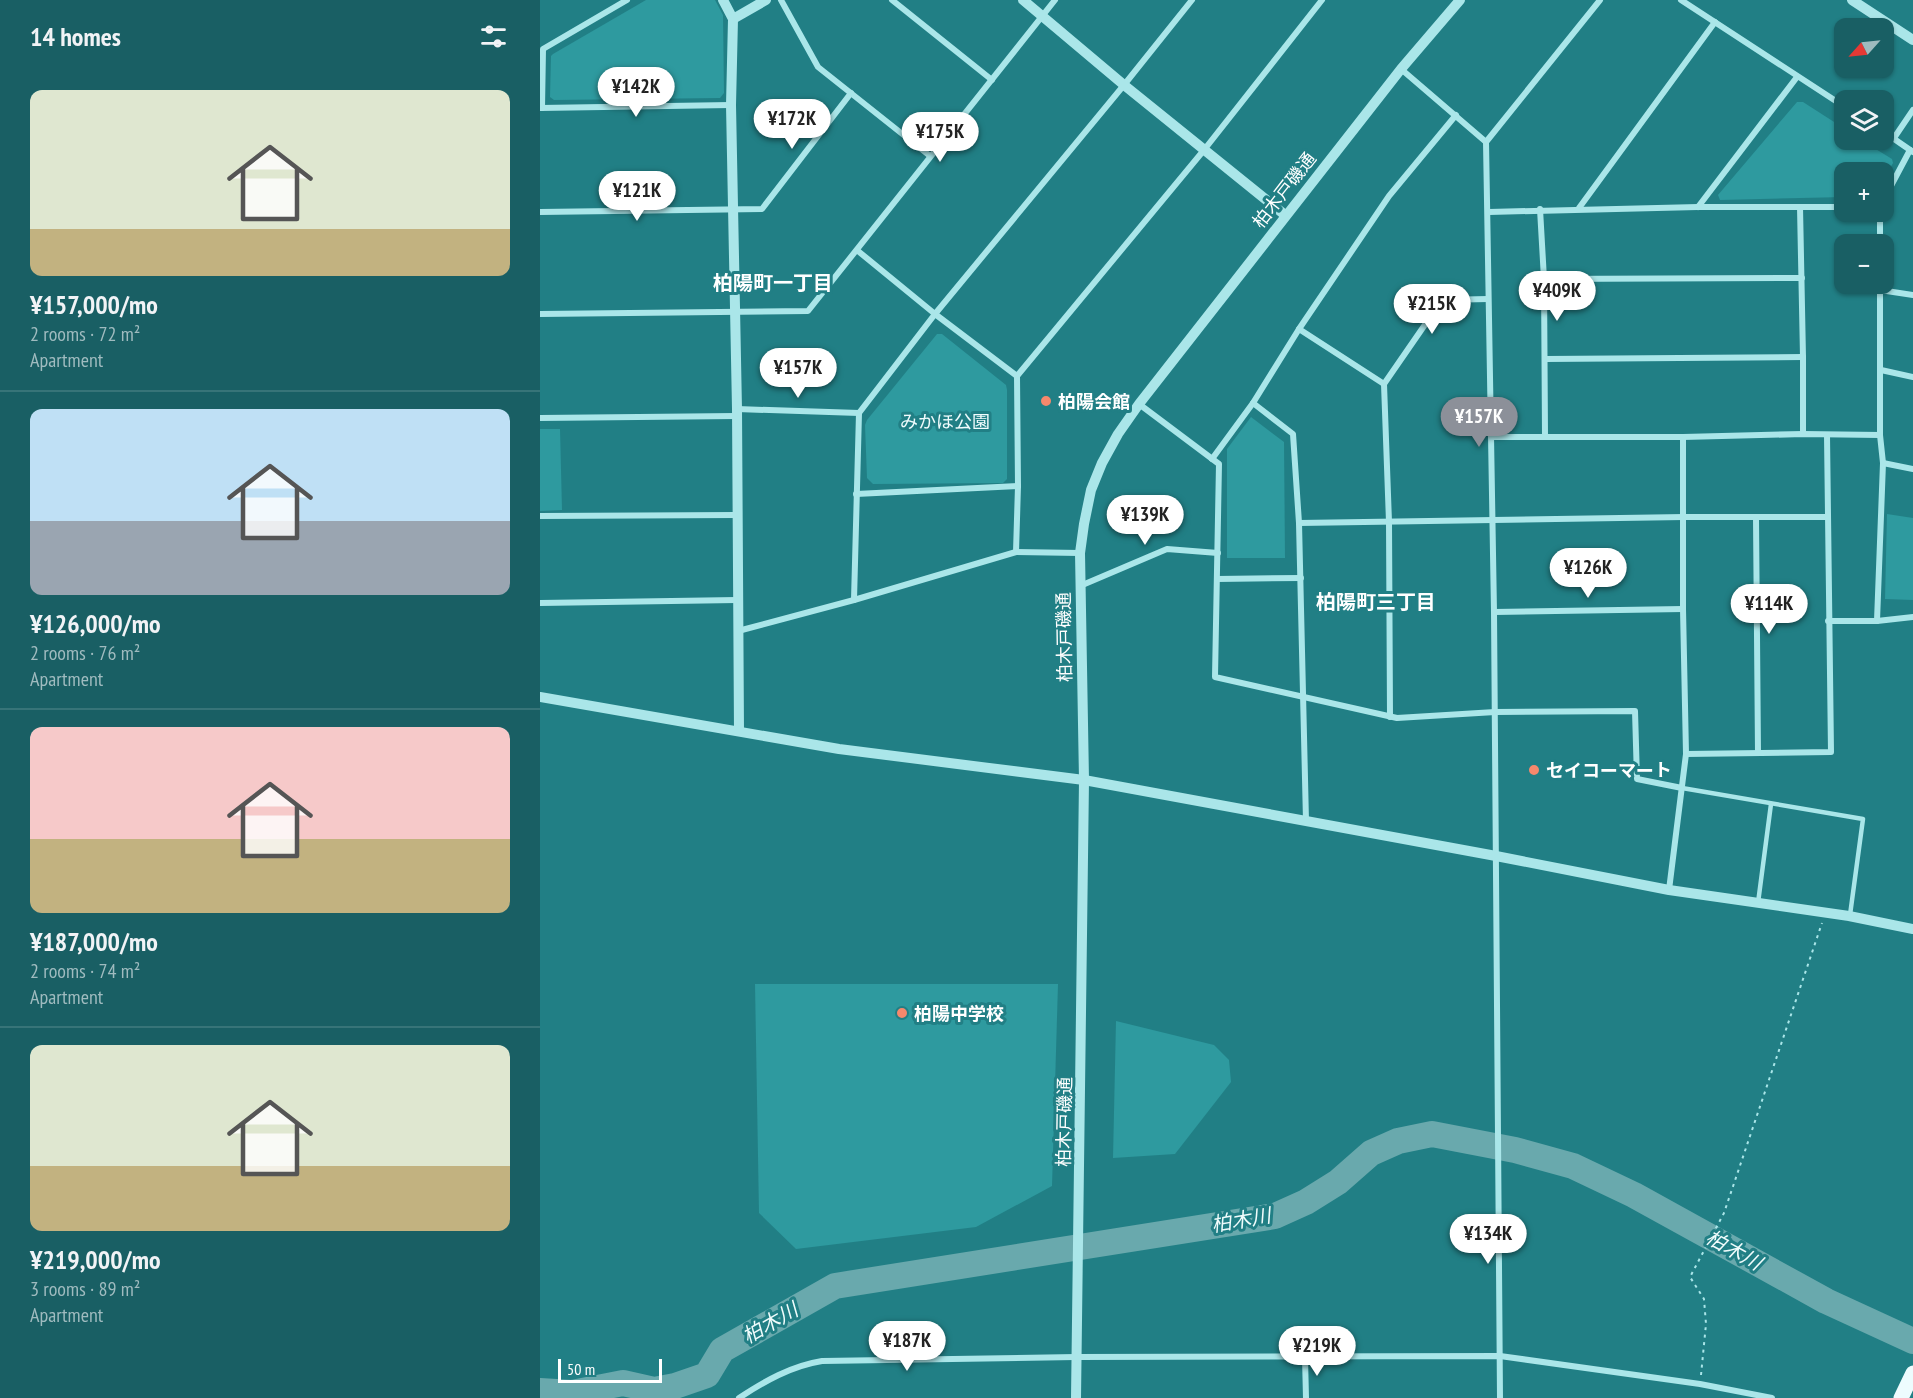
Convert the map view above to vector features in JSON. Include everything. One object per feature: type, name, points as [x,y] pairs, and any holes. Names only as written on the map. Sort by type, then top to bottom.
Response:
[{"type":"main road","points":[[1901,1398],[1913,1373]]},
{"type":"street","points":[[627,0],[543,48],[541,108],[732,105]]},
{"type":"street","points":[[723,0],[733,19],[738,730]]},
{"type":"street","points":[[733,19],[766,0]]},
{"type":"street","points":[[781,0],[818,67],[930,156]]},
{"type":"street","points":[[892,0],[992,80]]},
{"type":"street","points":[[1023,0],[1124,85],[1286,215]]},
{"type":"street","points":[[540,314],[808,311],[1055,0]]},
{"type":"street","points":[[854,600],[859,413],[935,314],[1192,0]]},
{"type":"street","points":[[1016,552],[1017,376],[1204,150],[1322,0]]},
{"type":"street","name":"柏木戸磯通","points":[[1076,1398],[1084,780],[1080,553],[1091,490],[1102,463],[1118,434],[1139,404],[1401,69],[1460,0]]},
{"type":"street","points":[[1500,1398],[1493,520],[1486,142],[1600,0]]},
{"type":"street","points":[[1681,0],[1834,100]]},
{"type":"street","points":[[1852,0],[1913,40]]},
{"type":"street","points":[[1579,208],[1715,22]]},
{"type":"street","points":[[1401,69],[1486,142]]},
{"type":"street","points":[[1698,207],[1797,77]]},
{"type":"street","points":[[540,212],[762,209],[851,93]]},
{"type":"street","points":[[1894,182],[1912,151],[1894,138],[1913,110]]},
{"type":"street","points":[[1212,459],[1253,403],[1299,329],[1389,196],[1456,115]]},
{"type":"street","points":[[1800,207],[1803,434]]},
{"type":"street","points":[[1489,212],[1579,208],[1834,207]]},
{"type":"street","points":[[1540,209],[1544,279],[1545,436]]},
{"type":"street","points":[[858,250],[935,314],[1017,376]]},
{"type":"street","points":[[1544,279],[1802,278]]},
{"type":"street","points":[[1894,290],[1913,295]]},
{"type":"street","points":[[1877,621],[1883,463],[1880,435],[1880,294]]},
{"type":"street","points":[[1390,717],[1389,522],[1384,384],[1442,300],[1488,298]]},
{"type":"street","points":[[1299,329],[1384,384]]},
{"type":"street","points":[[1545,359],[1803,357]]},
{"type":"street","points":[[1881,370],[1913,377]]},
{"type":"street","points":[[1253,403],[1293,434],[1301,579],[1306,821]]},
{"type":"street","points":[[1139,404],[1219,464],[1215,677],[1390,717],[1495,712],[1635,711],[1637,779],[1682,788]]},
{"type":"street","points":[[540,418],[736,413],[859,413]]},
{"type":"street","points":[[1686,754],[1831,752],[1827,435]]},
{"type":"street","points":[[1491,437],[1880,435]]},
{"type":"street","points":[[1669,890],[1686,754],[1683,437]]},
{"type":"street","points":[[1883,463],[1913,469]]},
{"type":"street","points":[[856,494],[1018,486]]},
{"type":"street","points":[[540,516],[737,515]]},
{"type":"street","points":[[1299,523],[1827,517]]},
{"type":"street","points":[[1756,518],[1758,753]]},
{"type":"street","points":[[1080,586],[1167,549],[1218,553]]},
{"type":"street","points":[[737,631],[854,600],[1016,552],[1080,553]]},
{"type":"street","points":[[1217,579],[1301,579]]},
{"type":"street","points":[[540,603],[737,600]]},
{"type":"street","points":[[1494,612],[1683,609]]},
{"type":"street","points":[[1828,621],[1877,621],[1913,616]]},
{"type":"street","points":[[540,697],[839,748],[1084,780],[1669,890],[1849,916],[1913,929]]},
{"type":"street","points":[[739,1398],[783,1372],[822,1361],[1500,1356],[1700,1384],[1772,1398]]},
{"type":"street","points":[[1305,1357],[1306,1398]]},
{"type":"lane","points":[[1682,788],[1863,819],[1849,916]]},
{"type":"lane","points":[[1758,903],[1771,804]]},
{"type":"path","points":[[1700,1384],[1706,1324],[1704,1299],[1690,1277],[1724,1213],[1826,914]]},
{"type":"green space","points":[[646,0],[715,0],[723,15],[724,93],[720,98],[554,100],[550,97],[551,56]]},
{"type":"green space","points":[[1797,102],[1803,102],[1834,122],[1834,150],[1877,150],[1892,159],[1893,162],[1834,162],[1834,197],[1720,200],[1718,195]]},
{"type":"green space","name":"みかほ公園","points":[[937,334],[942,334],[1006,385],[1007,479],[1003,483],[873,484],[867,478],[865,425],[867,420]]},
{"type":"green space","points":[[1251,417],[1284,442],[1285,558],[1227,558],[1227,449]]},
{"type":"green space","points":[[540,429],[560,429],[562,510],[540,511]]},
{"type":"green space","points":[[1887,514],[1913,518],[1913,600],[1885,599]]},
{"type":"green space","points":[[755,984],[1058,984],[1052,1186],[976,1227],[796,1249],[759,1213]]},
{"type":"green space","points":[[1116,1021],[1214,1045],[1229,1060],[1231,1082],[1175,1154],[1113,1158]]},
{"type":"waterway","name":"柏木川","points":[[540,1391],[572,1393],[623,1383],[654,1390],[675,1386],[707,1375],[722,1350],[835,1286],[1275,1216],[1306,1202],[1338,1182],[1371,1153],[1398,1141],[1432,1134],[1515,1150],[1573,1166],[1634,1195],[1826,1301],[1913,1341]]},
{"type":"place","name":"柏陽会館","points":[[1046,401]]},
{"type":"place","name":"セイコーマート","points":[[1534,770]]},
{"type":"place","name":"柏陽中学校","points":[[902,1013]]},
{"type":"district","name":"柏陽町一丁目","points":[[773,283]]},
{"type":"district","name":"柏陽町三丁目","points":[[1376,602]]}]
